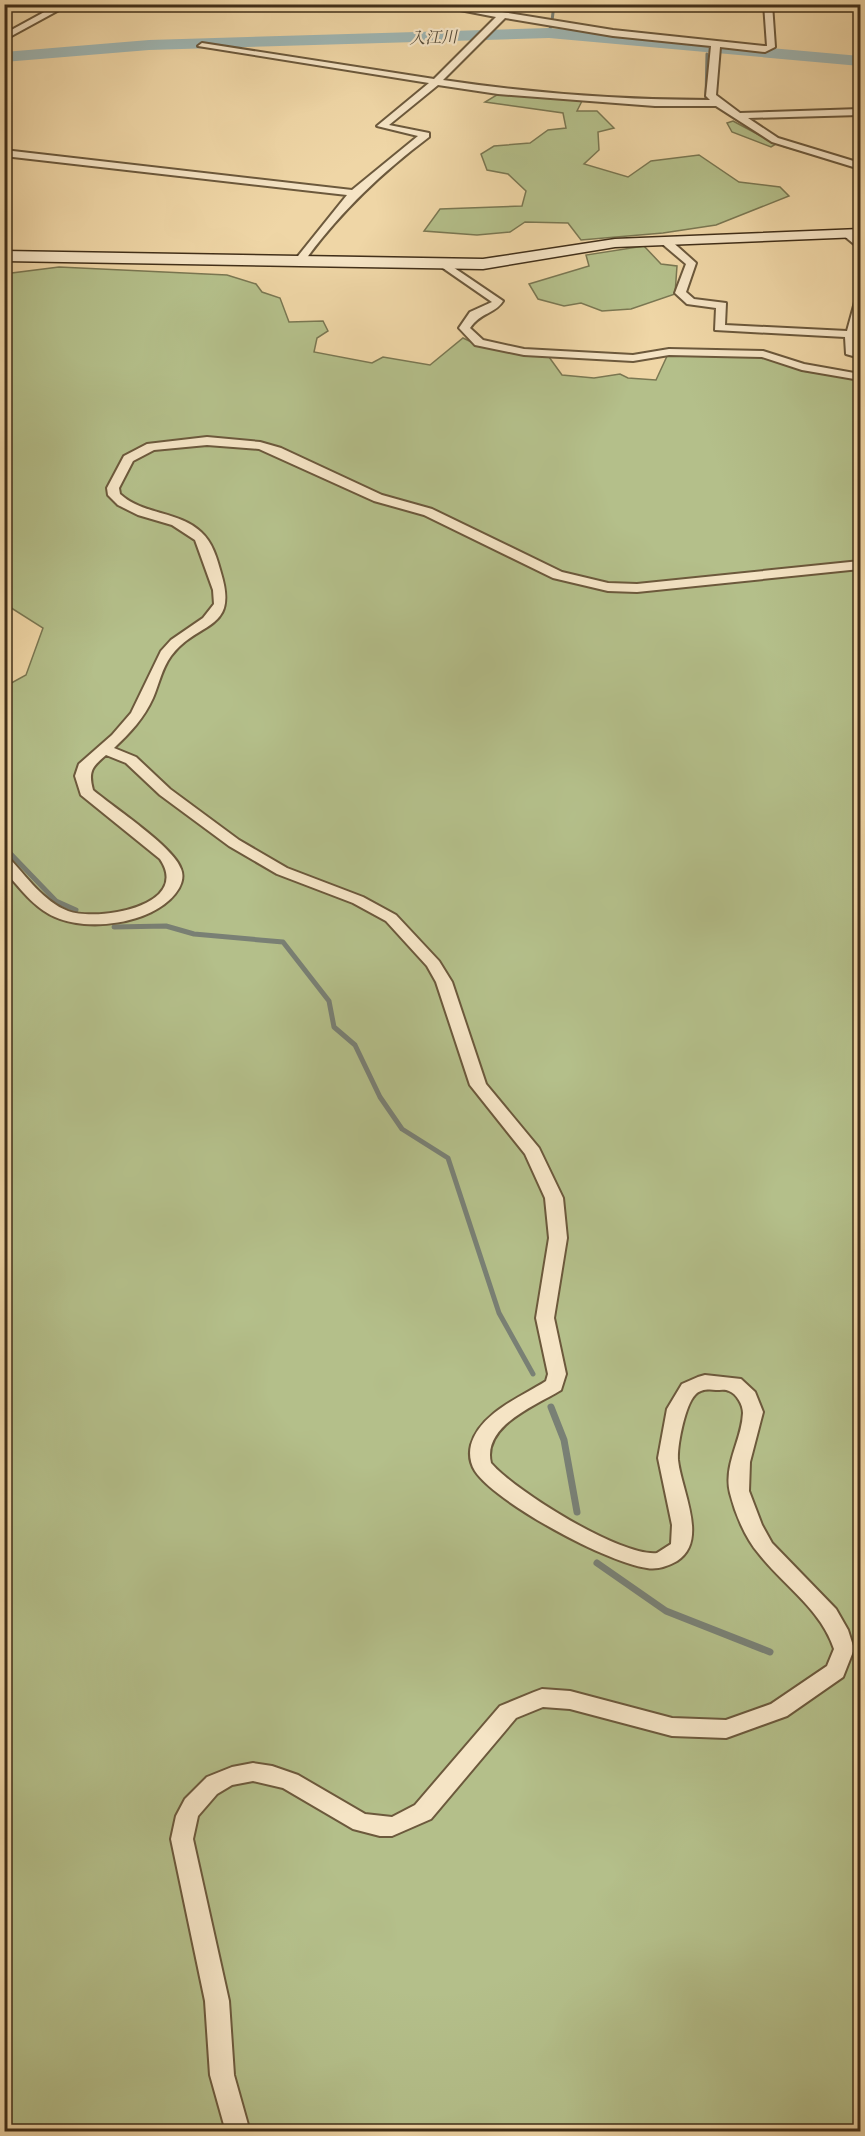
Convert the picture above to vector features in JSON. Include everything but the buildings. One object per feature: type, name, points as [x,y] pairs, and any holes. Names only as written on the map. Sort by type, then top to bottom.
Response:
[{"type":"street","points":[[4,38],[66,4]]},
{"type":"street","points":[[433,4],[613,33],[716,47],[759,49],[771,47],[768,4]]},
{"type":"street","points":[[299,261],[329,218],[352,193],[426,135],[382,126],[438,80],[502,16]]},
{"type":"street","points":[[202,46],[512,92],[655,103],[718,103]]},
{"type":"street","points":[[716,47],[711,96],[718,103],[775,140],[861,166]]},
{"type":"street","points":[[737,116],[861,112]]},
{"type":"street","points":[[4,153],[352,193]]},
{"type":"street","points":[[4,256],[444,264],[510,261],[615,243],[664,240],[854,233],[861,246]]},
{"type":"street","points":[[664,240],[691,263],[680,293],[690,302],[722,305],[719,328],[851,334]]},
{"type":"street","points":[[444,264],[498,301],[495,306],[474,314],[464,328],[479,343],[524,352],[633,358],[669,352],[763,354],[802,367],[861,377]]},
{"type":"street","points":[[861,302],[851,334],[850,352],[861,355]]},
{"type":"street","points":[[4,861],[47,906],[63,915],[84,920],[126,916],[150,907],[166,897],[174,884],[175,870],[166,856],[86,792],[82,776],[84,767],[126,729],[142,706],[165,655],[184,637],[207,624],[217,614],[222,602],[222,590],[204,543],[196,534],[172,521],[130,508],[114,495],[113,488],[118,474],[128,459],[151,447],[207,441],[269,448],[378,498],[428,512],[558,575],[608,587],[637,588],[861,565]]},
{"type":"street","points":[[104,749],[131,760],[182,805],[234,843],[282,871],[358,900],[391,918],[433,964],[444,982],[478,1084],[533,1152],[554,1198],[558,1238],[545,1318],[557,1374],[554,1385],[497,1422],[483,1438],[479,1452],[483,1468],[492,1478],[546,1513],[622,1555],[649,1561],[668,1558],[681,1547],[682,1525],[668,1458],[677,1409],[689,1389],[705,1382],[734,1384],[748,1397],[753,1412],[740,1462],[739,1491],[752,1526],[765,1548],[829,1615],[838,1630],[844,1649],[836,1671],[779,1710],[726,1729],[672,1726],[570,1700],[542,1698],[508,1712],[423,1812],[405,1824],[382,1827],[352,1820],[292,1782],[266,1773],[241,1773],[215,1782],[186,1813],[182,1839],[218,2001],[222,2075],[238,2132]]},
{"type":"green space","points":[[500,93],[583,99],[577,111],[597,111],[614,128],[598,132],[599,150],[584,164],[628,177],[651,161],[699,155],[739,182],[780,187],[789,196],[716,225],[663,233],[581,240],[568,223],[525,222],[510,232],[477,235],[424,231],[440,209],[522,206],[526,191],[508,174],[487,170],[481,154],[494,146],[530,143],[548,130],[566,128],[563,113],[485,102]]},
{"type":"green space","points":[[733,121],[776,144],[771,147],[732,132],[727,123]]},
{"type":"green space","points":[[644,246],[661,264],[677,266],[675,294],[631,309],[602,311],[581,303],[564,306],[538,299],[529,284],[589,266],[586,255]]},
{"type":"green space","points":[[59,267],[227,275],[256,284],[262,292],[280,298],[289,322],[323,321],[328,331],[317,338],[314,352],[372,363],[383,357],[430,365],[463,338],[482,347],[549,357],[562,375],[594,378],[620,374],[628,378],[656,380],[668,354],[762,356],[803,371],[860,380],[860,2131],[5,2131],[4,687],[26,675],[43,628],[5,604],[4,274]]},
{"type":"waterway","points":[[552,21],[554,4]]},
{"type":"waterway","points":[[549,33],[551,25]]},
{"type":"waterway","name":"入江川","points":[[4,57],[149,45],[549,33],[860,61]]},
{"type":"waterway","points":[[707,54],[706,98],[715,104]]},
{"type":"waterway","points":[[725,111],[768,138]]},
{"type":"waterway","points":[[784,146],[830,159]]},
{"type":"waterway","points":[[4,847],[56,901],[76,910]]},
{"type":"waterway","points":[[114,927],[166,926],[194,934],[283,942],[329,1001],[334,1027],[355,1045],[380,1097],[402,1129],[448,1158],[499,1313],[533,1374]]},
{"type":"waterway","points":[[551,1407],[564,1440],[577,1512]]},
{"type":"waterway","points":[[597,1563],[666,1611],[770,1652]]}]
